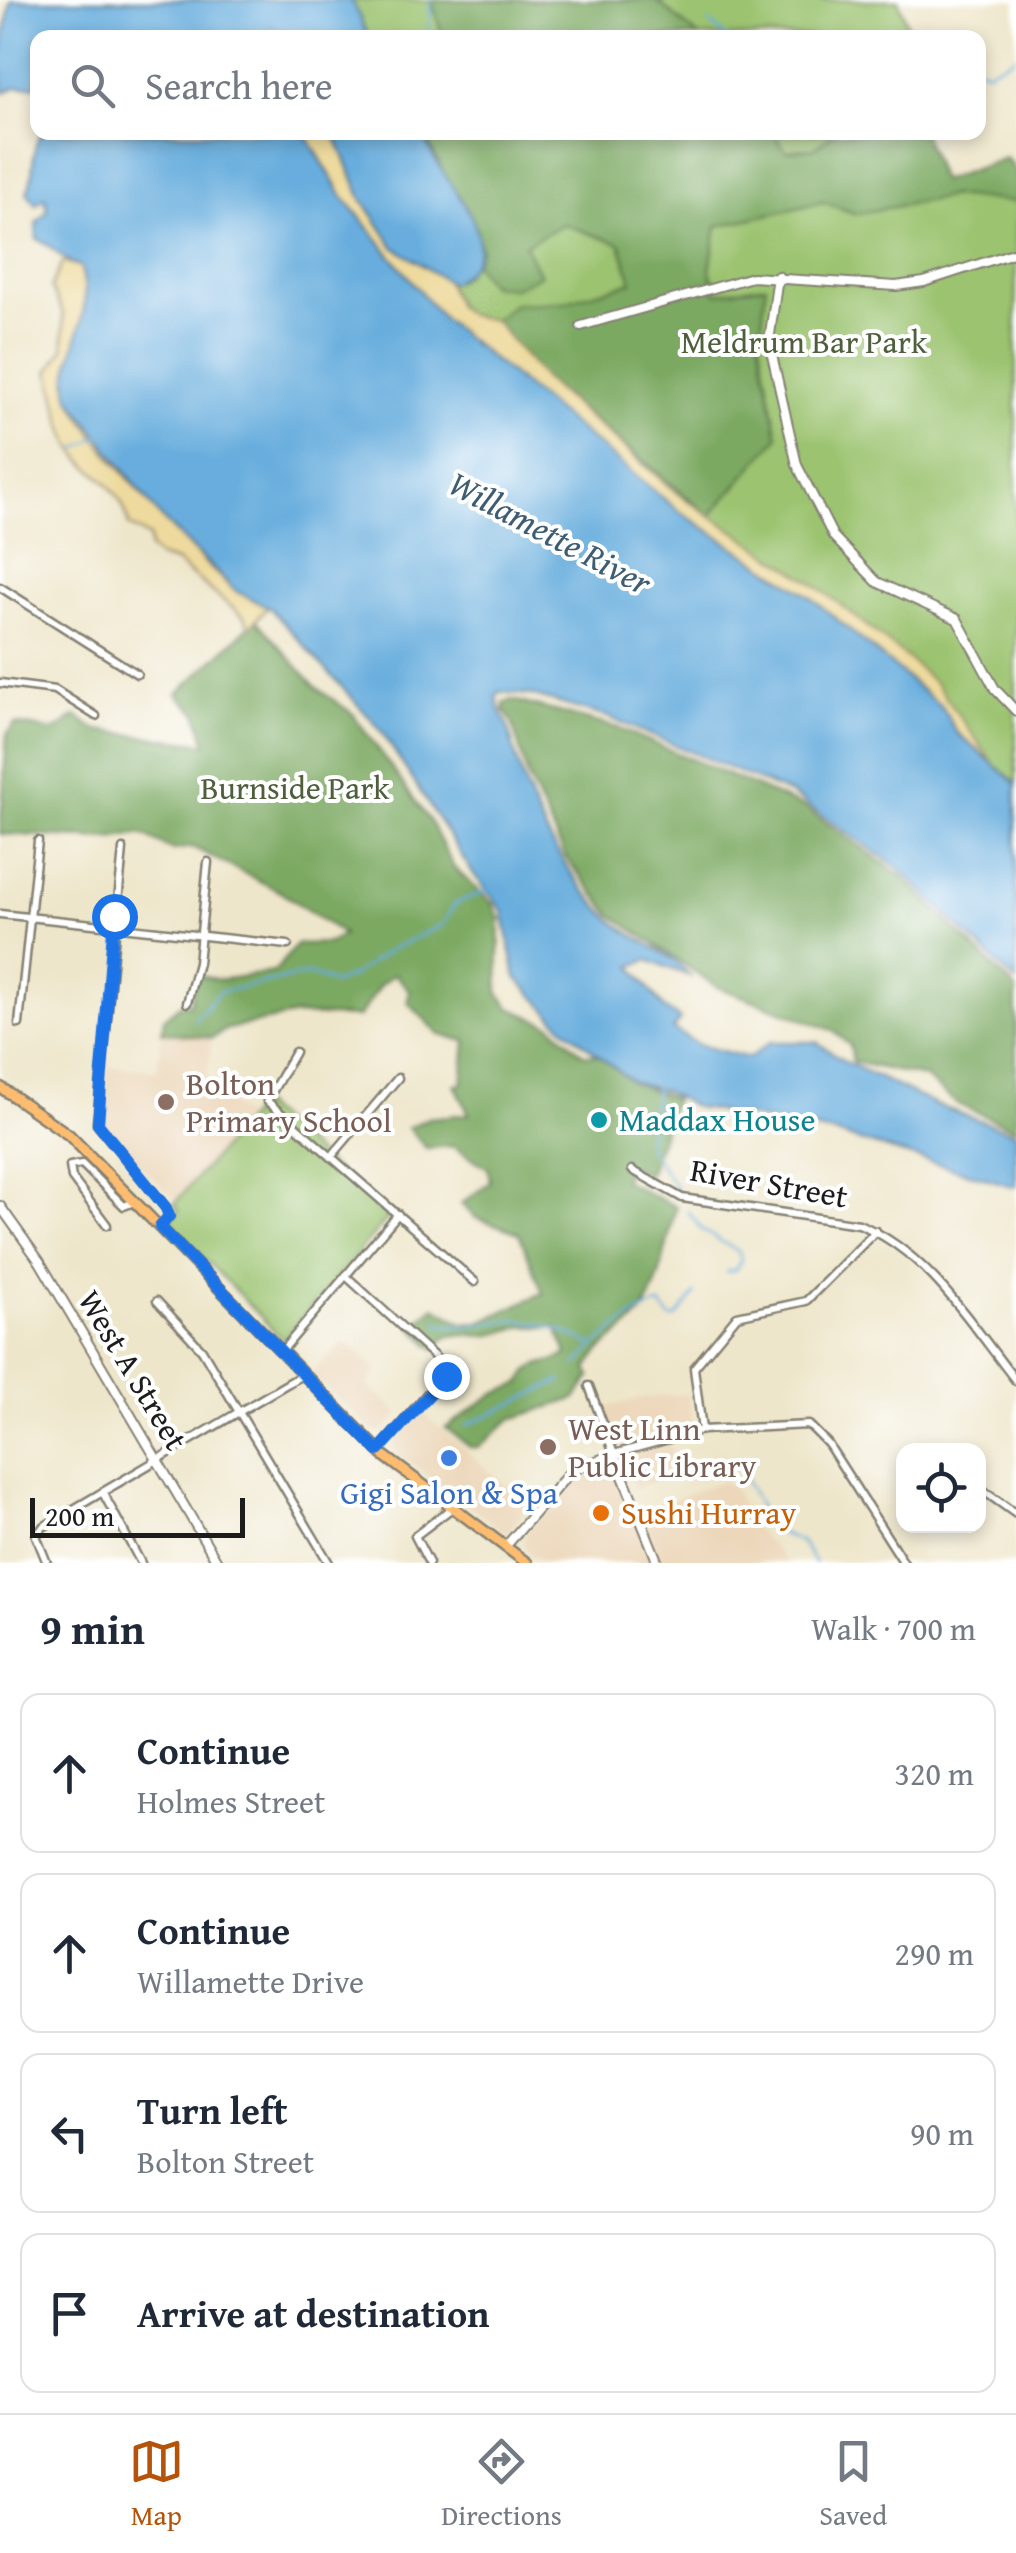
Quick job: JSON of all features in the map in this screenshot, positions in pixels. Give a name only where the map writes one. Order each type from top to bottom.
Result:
[{"type":"main road","points":[[0,1087],[70,1135],[378,1451],[527,1563]]},
{"type":"street","points":[[581,326],[738,280],[778,276],[896,286],[924,282],[1016,252]]},
{"type":"street","points":[[778,276],[769,342],[797,464],[833,536],[877,582],[961,623],[994,689],[1016,711]]},
{"type":"street","points":[[0,587],[136,674]]},
{"type":"street","points":[[0,682],[55,690],[96,716]]},
{"type":"street","points":[[19,1024],[38,841]]},
{"type":"street","points":[[122,849],[98,1124],[166,1208],[169,1216],[160,1227]]},
{"type":"street","points":[[187,1003],[201,936],[208,862]]},
{"type":"street","points":[[0,914],[288,945]]},
{"type":"street","points":[[295,1052],[268,1101],[475,1282]]},
{"type":"street","points":[[331,1156],[398,1078]]},
{"type":"street","points":[[107,1225],[72,1178],[70,1166],[82,1164],[124,1206],[134,1201]]},
{"type":"street","name":"River Street","points":[[632,1170],[682,1198],[858,1224],[876,1231],[907,1252],[946,1291],[1016,1381]]},
{"type":"street","name":"West A Street","points":[[0,1206],[40,1262],[218,1563]]},
{"type":"street","points":[[281,1352],[398,1214]]},
{"type":"street","points":[[702,1430],[694,1368],[737,1316],[806,1301],[876,1231]]},
{"type":"street","points":[[346,1276],[448,1369],[378,1451]]},
{"type":"street","points":[[157,1301],[202,1350],[329,1563]]},
{"type":"street","points":[[47,1563],[38,1533],[302,1375]]},
{"type":"street","points":[[589,1386],[658,1563]]},
{"type":"street","points":[[505,1547],[572,1471],[614,1454],[702,1430],[809,1425],[828,1444],[904,1563]]},
{"type":"street","points":[[102,1493],[141,1563]]},
{"type":"street","points":[[986,1493],[1016,1514]]},
{"type":"street","points":[[429,1563],[415,1536],[452,1508]]},
{"type":"shaded area","name":"Bolton Primary School","points":[[162,1032],[212,1038],[206,1084],[247,1119],[176,1201],[117,1142],[103,1121],[108,1066],[157,1070]]},
{"type":"shaded area","points":[[345,1341],[378,1370],[366,1385],[399,1413],[382,1432],[373,1432],[311,1374]]},
{"type":"shaded area","points":[[688,1394],[693,1424],[622,1443],[616,1440],[605,1408],[640,1398]]},
{"type":"shaded area","points":[[421,1411],[529,1506],[506,1533],[393,1450],[394,1443]]},
{"type":"shaded area","points":[[670,1444],[681,1471],[635,1488],[623,1459]]},
{"type":"shaded area","points":[[611,1460],[632,1515],[722,1481],[734,1488],[750,1523],[787,1563],[543,1563],[527,1551],[523,1543],[526,1534],[570,1477]]},
{"type":"green space","points":[[352,0],[898,0],[909,30],[365,30]]},
{"type":"green space","points":[[431,0],[656,0],[691,30],[441,30]]},
{"type":"green space","name":"Meldrum Bar Park","points":[[309,140],[336,140],[347,170],[451,283],[465,275],[425,140],[926,140],[941,181],[1006,158],[1016,171],[1016,783],[569,420],[342,195]]},
{"type":"green space","points":[[427,140],[778,140],[786,151],[814,148],[825,140],[926,140],[941,181],[1006,158],[1016,171],[1016,202],[952,196],[856,214],[823,202],[717,226],[710,270],[716,293],[766,285],[760,344],[778,437],[710,516],[545,380],[494,320],[514,304],[564,302],[632,282],[620,244],[563,224],[525,245],[540,275],[514,288],[491,285],[474,264],[481,248]]},
{"type":"green space","name":"Burnside Park","points":[[256,620],[316,687],[353,714],[431,823],[454,868],[493,904],[500,919],[498,992],[510,1008],[551,1025],[583,1054],[599,1055],[633,1083],[674,1099],[648,1175],[631,1166],[623,1180],[676,1207],[660,1271],[646,1306],[593,1360],[587,1369],[591,1377],[575,1399],[511,1419],[479,1447],[470,1447],[446,1428],[492,1395],[522,1383],[530,1369],[567,1354],[557,1328],[524,1326],[487,1336],[462,1334],[446,1337],[435,1349],[412,1327],[435,1307],[462,1323],[480,1322],[543,1293],[519,1233],[476,1218],[461,1204],[490,1182],[488,1168],[452,1146],[426,1148],[408,1128],[428,1118],[469,1114],[455,1084],[462,1084],[466,1041],[440,1035],[408,1002],[409,990],[395,974],[381,984],[359,1017],[296,1015],[227,1029],[212,1038],[162,1032],[164,1018],[181,1004],[190,1004],[197,975],[219,980],[274,972],[297,944],[329,943],[343,934],[281,892],[192,847],[173,850],[141,834],[109,839],[0,834],[7,734],[15,724],[54,731],[76,716],[96,730],[206,744],[197,713],[177,694]]},
{"type":"green space","points":[[513,700],[618,728],[806,808],[903,877],[1016,989],[1016,1129],[957,1104],[924,1077],[853,1062],[850,1045],[832,1030],[717,987],[612,915],[566,858],[528,778],[512,722],[504,710],[504,702]]},
{"type":"green space","points":[[260,1104],[389,1217],[283,1340],[169,1222],[179,1210],[174,1204]]},
{"type":"sand","points":[[309,140],[337,140],[362,199],[394,247],[444,275],[457,306],[468,315],[494,320],[545,380],[678,494],[813,583],[905,656],[936,684],[994,764],[956,732],[943,708],[808,595],[679,511],[442,318],[342,195]]},
{"type":"sand","points":[[63,262],[80,266],[84,282],[83,314],[70,376],[70,392],[77,409],[115,463],[197,554],[235,590],[269,606],[249,627],[245,618],[176,562],[158,557],[150,549],[149,537],[129,526],[119,498],[75,452],[68,439],[49,371],[64,349],[63,313],[51,287]]},
{"type":"water","points":[[11,0],[352,0],[365,30],[270,27],[30,30],[30,86],[4,93],[0,60]]},
{"type":"water","name":"Willamette River","points":[[38,140],[309,140],[342,195],[442,318],[679,511],[808,595],[943,708],[956,732],[1016,783],[1016,982],[900,869],[791,794],[608,717],[531,695],[497,695],[524,782],[559,855],[610,918],[672,959],[690,976],[648,960],[632,966],[664,1008],[680,1019],[673,1029],[699,1045],[749,1058],[770,1042],[817,1042],[844,1061],[936,1105],[1016,1133],[1016,1187],[833,1133],[695,1107],[664,1091],[633,1082],[563,1027],[516,977],[503,911],[472,872],[380,729],[269,607],[237,592],[159,516],[70,398],[67,384],[85,303],[84,285],[80,266],[37,239],[36,223],[47,211],[45,198],[36,204],[27,192]]},
{"type":"water","points":[[337,140],[426,140],[477,232],[478,250],[470,268],[450,283],[394,247],[362,199]]},
{"type":"waterway","points":[[429,30],[431,0]]},
{"type":"waterway","points":[[709,22],[718,30]]},
{"type":"waterway","points":[[986,71],[1016,56]]},
{"type":"waterway","points":[[76,449],[98,437]]},
{"type":"waterway","points":[[195,1020],[219,992],[308,974],[334,983],[352,976],[391,949],[442,925],[455,904],[488,890]]},
{"type":"waterway","points":[[656,1090],[647,1145],[678,1191]]},
{"type":"waterway","points":[[688,1211],[702,1230],[739,1252],[741,1261],[735,1270],[727,1272]]},
{"type":"waterway","points":[[576,1365],[641,1312],[661,1305],[670,1318],[676,1318],[695,1294]]},
{"type":"waterway","points":[[437,1323],[464,1326],[531,1322],[593,1345]]},
{"type":"waterway","points":[[467,1425],[561,1381]]},
{"type":"waterway","points":[[742,1472],[770,1528],[801,1542],[815,1563]]},
{"type":"place","name":"Bolton Primary School","points":[[166,1102]]},
{"type":"place","name":"Maddax House","points":[[599,1120]]},
{"type":"place","name":"West Linn Public Library","points":[[548,1447]]},
{"type":"place","name":"Gigi Salon & Spa","points":[[449,1458]]},
{"type":"place","name":"Sushi Hurray","points":[[601,1513]]},
{"type":"route","points":[[114,916],[97,1119],[103,1137],[166,1208],[169,1216],[160,1227],[378,1451],[446,1376]]}]
